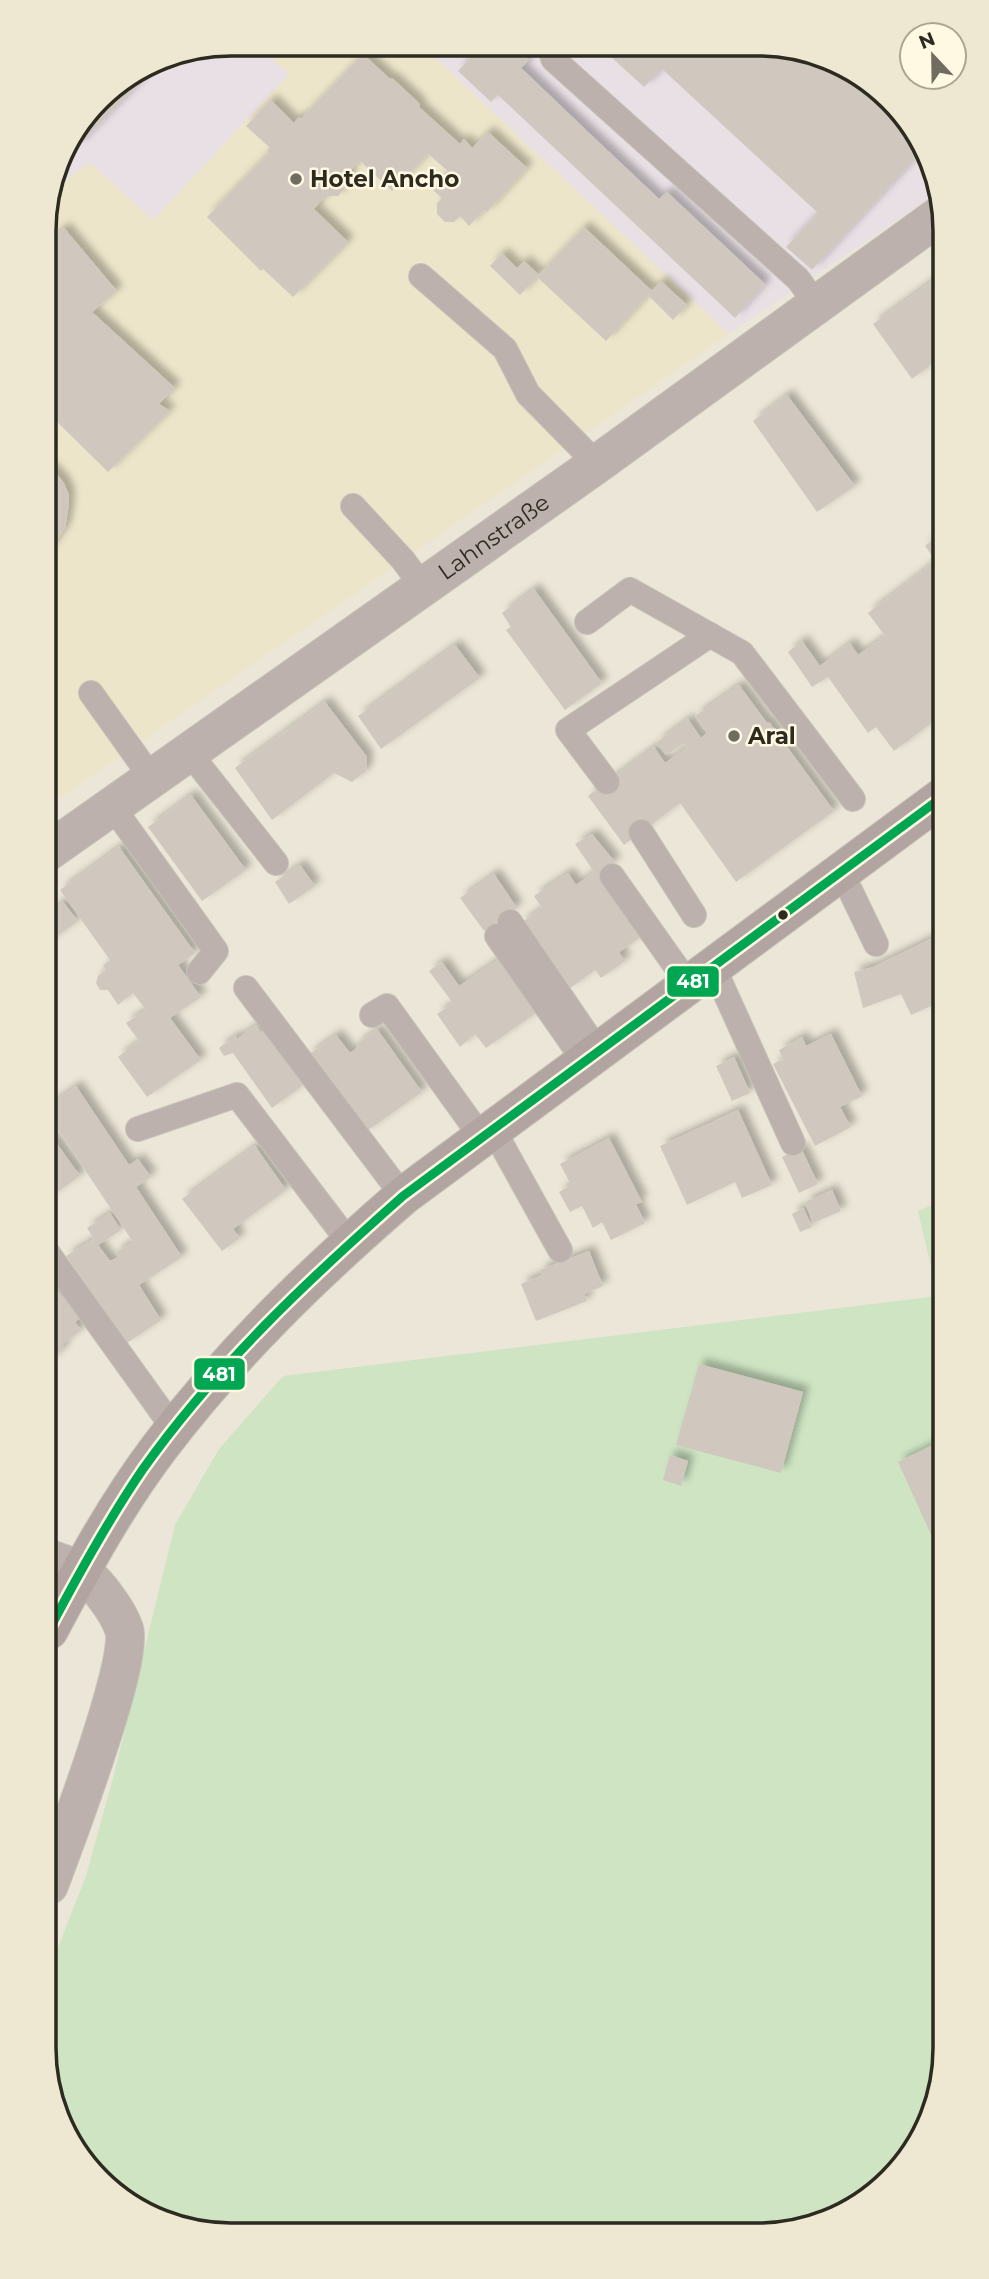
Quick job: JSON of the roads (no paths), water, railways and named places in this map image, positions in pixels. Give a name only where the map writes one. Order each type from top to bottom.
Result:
[{"type":"main road","points":[[56,1600],[64,1565],[115,1512],[174,1429],[242,1347],[349,1242],[403,1196],[933,804]]},
{"type":"street","name":"Lahnstraße","points":[[56,846],[597,464],[932,221]]},
{"type":"street","points":[[56,1865],[101,1737],[124,1659],[125,1630],[107,1598],[64,1565]]},
{"type":"lane","points":[[552,56],[798,279],[816,304]]},
{"type":"lane","points":[[421,276],[505,349],[528,394],[597,464]]},
{"type":"lane","points":[[353,506],[403,560],[423,587]]},
{"type":"lane","points":[[587,622],[630,590],[742,653],[853,799]]},
{"type":"lane","points":[[607,782],[568,730],[710,635]]},
{"type":"lane","points":[[92,693],[151,778]]},
{"type":"lane","points":[[188,751],[276,863]]},
{"type":"lane","points":[[112,806],[216,951],[200,972]]},
{"type":"lane","points":[[641,832],[694,915]]},
{"type":"lane","points":[[841,871],[876,944]]},
{"type":"lane","points":[[612,876],[701,975],[793,1143]]},
{"type":"lane","points":[[503,929],[591,1056]]},
{"type":"lane","points":[[246,988],[403,1196]]},
{"type":"lane","points":[[372,1015],[387,1006],[488,1134],[560,1250]]},
{"type":"lane","points":[[138,1129],[237,1095],[349,1242]]},
{"type":"lane","points":[[56,1265],[174,1429]]},
{"type":"place","name":"Hotel Ancho","points":[[296,179]]},
{"type":"place","name":"Aral","points":[[734,736]]}]
